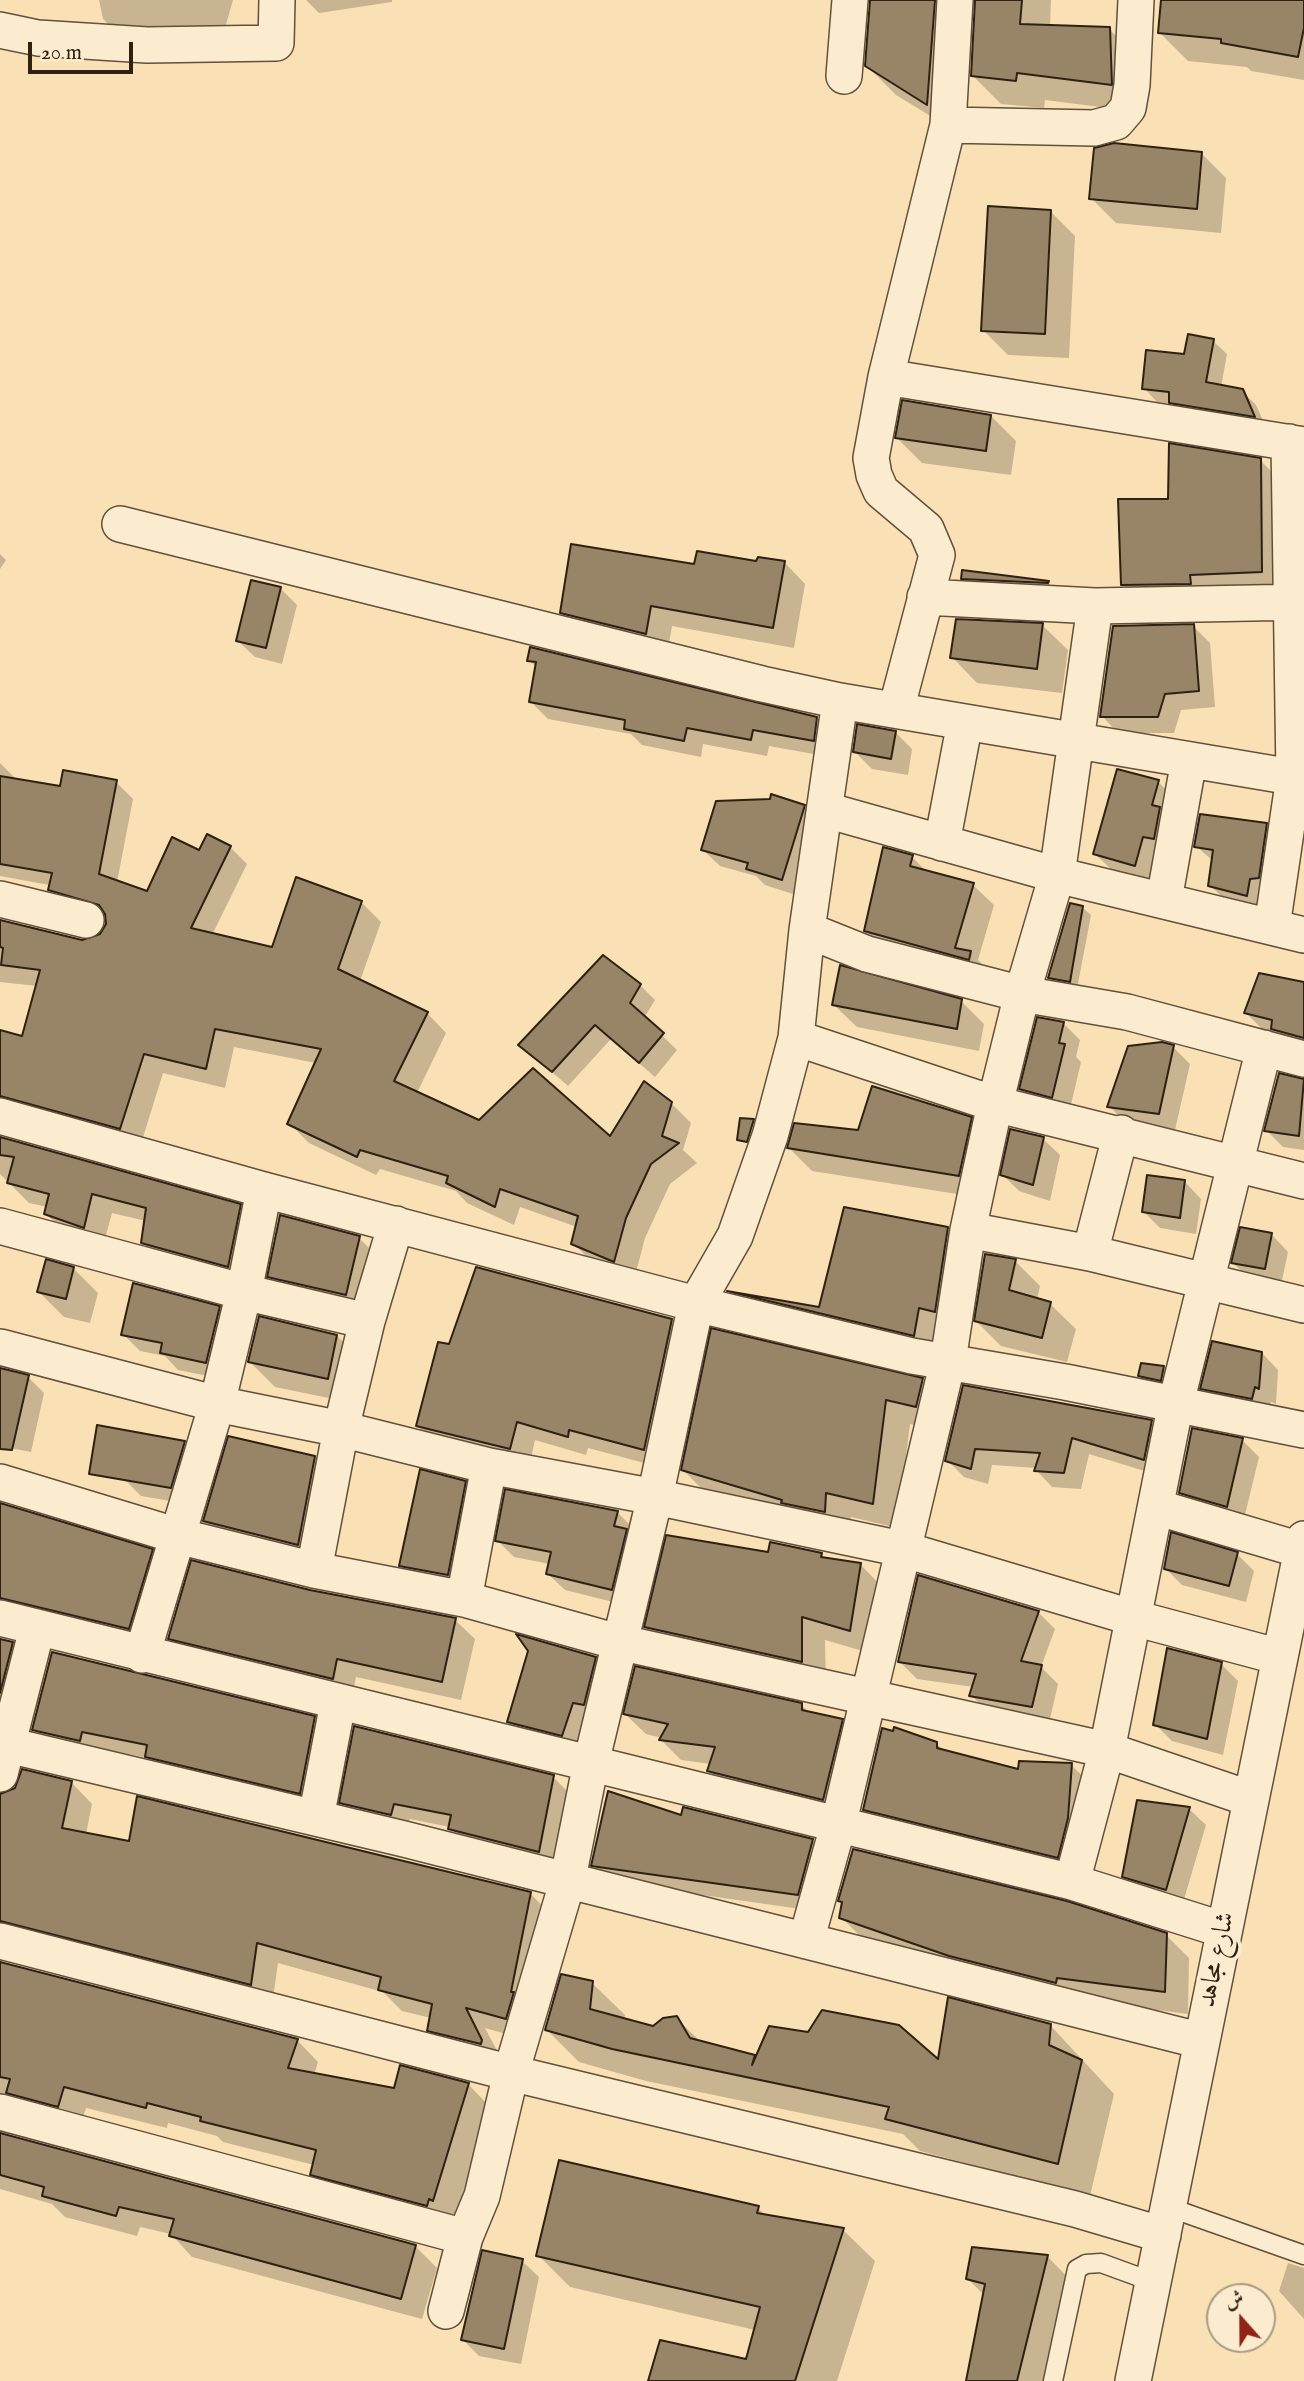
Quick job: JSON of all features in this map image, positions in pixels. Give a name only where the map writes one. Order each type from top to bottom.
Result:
[{"type":"street","points":[[0,30],[38,38],[147,45],[276,43],[277,0]]},
{"type":"street","points":[[844,76],[850,0]]},
{"type":"street","points":[[896,710],[936,555],[933,540],[926,529],[881,491],[871,458],[886,377],[948,125],[955,0]]},
{"type":"street","points":[[948,125],[1094,128],[1116,121],[1128,108],[1132,85],[1136,0]]},
{"type":"street","points":[[826,810],[1056,875],[1288,931],[1299,778],[1296,444],[886,377]]},
{"type":"street","points":[[120,524],[762,684],[840,701],[1299,778]]},
{"type":"street","points":[[925,597],[1095,606],[1297,602]]},
{"type":"street","points":[[806,1941],[838,1826],[948,1361],[968,1230],[995,1104],[1021,994],[1056,875],[1095,606]]},
{"type":"street","points":[[446,2311],[465,2237],[482,2196],[511,2073],[567,1883],[591,1763],[655,1497],[696,1304],[735,1236],[770,1136],[796,1038],[807,930],[840,701]]},
{"type":"street","points":[[942,843],[965,722]]},
{"type":"street","points":[[1164,900],[1189,760]]},
{"type":"street","points":[[0,899],[86,920]]},
{"type":"street","points":[[807,930],[867,954],[1021,994],[1128,1012],[1304,1059]]},
{"type":"street","points":[[796,1038],[995,1104],[1121,1133],[1304,1181]]},
{"type":"street","points":[[1072,1882],[1107,1750],[1176,1403],[1264,1048]]},
{"type":"street","points":[[0,1116],[264,1190],[696,1304],[912,1356],[1176,1403],[1304,1430]]},
{"type":"street","points":[[1090,1253],[1121,1133]]},
{"type":"street","points":[[142,1655],[217,1404],[244,1292],[264,1190]]},
{"type":"street","points":[[314,1570],[341,1429],[367,1321],[396,1224]]},
{"type":"street","points":[[0,1226],[244,1292],[367,1321]]},
{"type":"street","points":[[968,1230],[1090,1253],[1304,1305]]},
{"type":"street","points":[[0,1347],[217,1404],[341,1429],[489,1466],[655,1497],[902,1549],[1134,1618],[1280,1657]]},
{"type":"street","points":[[464,1600],[489,1466]]},
{"type":"street","points":[[0,1482],[178,1536],[314,1570],[464,1600],[618,1642],[1107,1750],[1251,1799]]},
{"type":"street","points":[[1156,1507],[1303,1547]]},
{"type":"street","name":"شارع مجاهد","points":[[1133,2381],[1303,1547]]},
{"type":"street","points":[[0,1618],[1072,1882],[1224,1930]]},
{"type":"street","points":[[37,1629],[4,1760],[316,1818],[1202,2042]]},
{"type":"street","points":[[316,1818],[338,1703]]},
{"type":"street","points":[[0,1941],[511,2073],[1075,2209],[1165,2221]]},
{"type":"street","points":[[0,2112],[465,2237]]},
{"type":"lane","points":[[1165,2221],[1304,2255]]},
{"type":"lane","points":[[1053,2381],[1077,2269],[1086,2264],[1101,2263],[1153,2282]]},
{"type":"building","points":[[870,0],[935,0],[927,105],[865,66]]},
{"type":"building","points":[[975,0],[1022,0],[1020,24],[1110,27],[1112,85],[1017,73],[1016,81],[971,76]]},
{"type":"building","points":[[1161,0],[1304,0],[1304,28],[1298,57],[1221,43],[1221,39],[1158,33]]},
{"type":"building","points":[[1114,143],[1202,152],[1197,209],[1089,199],[1094,148]]},
{"type":"building","points":[[988,206],[1051,210],[1045,334],[981,331]]},
{"type":"building","points":[[1188,334],[1214,339],[1206,382],[1243,389],[1255,417],[1169,403],[1169,392],[1142,389],[1146,350],[1184,354]]},
{"type":"building","points":[[902,400],[991,415],[986,451],[895,438]]},
{"type":"building","points":[[1169,443],[1261,458],[1262,572],[1190,575],[1191,584],[1121,585],[1118,499],[1168,499]]},
{"type":"building","points":[[571,544],[694,564],[697,551],[756,561],[758,557],[785,561],[773,628],[651,606],[646,634],[560,613]]},
{"type":"building","points":[[962,570],[1049,581],[961,579]]},
{"type":"building","points":[[251,580],[281,587],[266,648],[236,641]]},
{"type":"building","points":[[956,619],[1043,623],[1037,669],[950,658]]},
{"type":"building","points":[[1194,624],[1199,691],[1165,694],[1158,717],[1100,717],[1113,626]]},
{"type":"building","points":[[530,647],[817,717],[814,741],[753,730],[751,740],[687,728],[684,741],[624,729],[625,720],[529,702],[536,662],[527,661]]},
{"type":"building","points":[[857,724],[896,731],[891,759],[853,752]]},
{"type":"building","points":[[1117,769],[1159,780],[1152,805],[1160,807],[1154,839],[1143,837],[1135,866],[1093,854]]},
{"type":"building","points":[[63,770],[117,780],[99,874],[147,891],[172,837],[199,850],[207,834],[231,846],[191,928],[272,947],[296,877],[362,901],[338,969],[428,1012],[394,1081],[479,1120],[533,1068],[610,1136],[644,1081],[672,1102],[662,1136],[679,1143],[651,1164],[626,1218],[614,1262],[571,1244],[578,1216],[500,1189],[495,1207],[446,1183],[448,1176],[360,1150],[357,1157],[287,1124],[321,1049],[215,1029],[206,1069],[144,1054],[120,1129],[0,1096],[0,1030],[22,1036],[40,970],[1,965],[3,948],[0,947],[0,920],[82,940],[100,934],[106,924],[105,914],[99,905],[48,890],[52,873],[0,864],[0,776],[60,786]]},
{"type":"building","points":[[771,794],[805,805],[782,880],[746,869],[748,863],[701,850],[716,801],[770,799]]},
{"type":"building","points":[[1200,814],[1267,823],[1259,878],[1250,879],[1247,896],[1208,886],[1213,850],[1194,847]]},
{"type":"building","points":[[883,847],[913,855],[910,866],[974,883],[955,948],[971,951],[969,960],[864,931]]},
{"type":"building","points":[[1070,903],[1083,906],[1070,982],[1048,978]]},
{"type":"building","points":[[603,955],[641,984],[630,1003],[664,1033],[639,1063],[595,1025],[552,1072],[518,1045]]},
{"type":"building","points":[[840,965],[962,999],[957,1029],[832,1005]]},
{"type":"building","points":[[1259,973],[1304,982],[1304,1038],[1271,1029],[1272,1020],[1244,1013]]},
{"type":"building","points":[[1037,1017],[1064,1022],[1059,1043],[1065,1044],[1052,1098],[1019,1089]]},
{"type":"building","points":[[1162,1042],[1174,1045],[1159,1114],[1107,1107],[1128,1046]]},
{"type":"building","points":[[1279,1073],[1304,1079],[1299,1136],[1264,1131]]},
{"type":"building","points":[[872,1086],[972,1117],[959,1176],[787,1148],[794,1123],[858,1130]]},
{"type":"building","points":[[740,1118],[754,1119],[747,1142],[737,1140]]},
{"type":"building","points":[[1010,1129],[1044,1137],[1033,1185],[1000,1175]]},
{"type":"building","points":[[0,1137],[241,1204],[228,1267],[141,1243],[146,1208],[92,1194],[84,1228],[44,1214],[49,1194],[7,1183],[14,1157],[0,1155]]},
{"type":"building","points":[[1147,1175],[1185,1180],[1180,1218],[1142,1212]]},
{"type":"building","points":[[844,1207],[948,1227],[935,1312],[919,1308],[914,1336],[727,1291],[819,1307]]},
{"type":"building","points":[[280,1215],[360,1236],[346,1295],[267,1277]]},
{"type":"building","points":[[1240,1227],[1272,1233],[1265,1269],[1231,1263]]},
{"type":"building","points":[[985,1254],[1016,1259],[1009,1290],[1051,1302],[1042,1338],[974,1321]]},
{"type":"building","points":[[46,1259],[74,1267],[66,1299],[37,1292]]},
{"type":"building","points":[[476,1267],[672,1319],[644,1450],[569,1430],[568,1437],[517,1422],[510,1449],[416,1426],[438,1342],[449,1344]]},
{"type":"building","points":[[133,1283],[220,1306],[206,1363],[160,1353],[162,1343],[121,1335]]},
{"type":"building","points":[[259,1316],[337,1335],[328,1379],[248,1362]]},
{"type":"building","points":[[711,1328],[923,1378],[916,1407],[886,1400],[873,1504],[826,1493],[825,1512],[781,1503],[782,1500],[681,1470]]},
{"type":"building","points":[[1212,1341],[1262,1352],[1259,1389],[1255,1387],[1252,1399],[1200,1389]]},
{"type":"building","points":[[1141,1363],[1164,1366],[1161,1381],[1138,1376]]},
{"type":"building","points":[[0,1368],[29,1375],[12,1450],[0,1449]]},
{"type":"building","points":[[963,1385],[1152,1420],[1144,1460],[1072,1438],[1064,1473],[1034,1471],[1040,1453],[975,1449],[971,1469],[945,1461]]},
{"type":"building","points":[[97,1425],[185,1441],[171,1488],[89,1474]]},
{"type":"building","points":[[1192,1428],[1243,1438],[1227,1507],[1179,1493]]},
{"type":"building","points":[[228,1436],[315,1456],[298,1545],[203,1521]]},
{"type":"building","points":[[420,1469],[466,1481],[448,1575],[399,1566]]},
{"type":"building","points":[[505,1489],[618,1511],[614,1526],[627,1529],[612,1590],[546,1574],[551,1552],[495,1541]]},
{"type":"building","points":[[0,1503],[153,1549],[129,1629],[0,1598]]},
{"type":"building","points":[[1171,1532],[1238,1552],[1229,1586],[1164,1569]]},
{"type":"building","points":[[666,1535],[768,1552],[770,1542],[822,1553],[821,1557],[861,1563],[850,1631],[802,1617],[802,1662],[644,1627]]},
{"type":"building","points":[[191,1560],[310,1590],[456,1618],[442,1682],[337,1659],[333,1679],[168,1639]]},
{"type":"building","points":[[918,1575],[1039,1611],[1021,1661],[1042,1665],[1032,1707],[969,1696],[976,1674],[898,1662]]},
{"type":"building","points":[[516,1634],[596,1657],[584,1705],[573,1703],[562,1736],[507,1722],[528,1651]]},
{"type":"building","points":[[0,1639],[13,1642],[0,1693]]},
{"type":"building","points":[[1167,1648],[1222,1662],[1207,1739],[1153,1725]]},
{"type":"building","points":[[52,1652],[315,1716],[300,1794],[145,1757],[147,1745],[82,1732],[80,1741],[32,1730]]},
{"type":"building","points":[[635,1666],[802,1703],[802,1710],[843,1719],[823,1800],[707,1771],[715,1747],[659,1740],[668,1724],[623,1714]]},
{"type":"building","points":[[354,1726],[554,1775],[539,1852],[448,1829],[451,1815],[394,1804],[391,1815],[339,1803]]},
{"type":"building","points":[[894,1727],[937,1742],[937,1748],[1018,1769],[1019,1761],[1072,1763],[1068,1818],[1058,1858],[863,1810],[882,1728],[893,1731]]},
{"type":"building","points":[[22,1769],[72,1781],[62,1828],[129,1841],[137,1796],[531,1892],[511,1992],[514,1992],[506,2019],[466,2008],[482,2040],[481,2044],[427,2031],[432,2004],[378,1990],[381,1977],[257,1943],[251,1985],[0,1921],[0,1794],[15,1788]]},
{"type":"building","points":[[608,1791],[681,1815],[683,1807],[813,1839],[798,1895],[591,1866]]},
{"type":"building","points":[[1137,1800],[1190,1807],[1166,1890],[1122,1877]]},
{"type":"building","points":[[853,1849],[1067,1901],[1167,1933],[1165,1992],[1057,1978],[1056,1983],[949,1956],[839,1918],[842,1902],[838,1901]]},
{"type":"building","points":[[0,1962],[298,2039],[288,2068],[394,2088],[400,2065],[469,2083],[433,2201],[429,2199],[427,2206],[310,2175],[316,2150],[200,2121],[201,2117],[147,2103],[146,2108],[64,2087],[58,2107],[6,2093],[10,2079],[0,2077]]},
{"type":"building","points":[[561,1974],[593,1981],[590,2009],[653,2026],[663,2018],[677,2016],[690,2038],[755,2055],[752,2065],[769,2026],[808,2032],[822,2010],[899,2025],[938,2059],[948,1997],[1051,2024],[1049,2045],[1082,2060],[1058,2164],[885,2119],[889,2107],[612,2049],[545,2030]]},
{"type":"building","points":[[0,2133],[416,2245],[401,2299],[169,2236],[174,2219],[119,2207],[116,2216],[42,2196],[44,2187],[0,2175]]},
{"type":"building","points":[[559,2160],[759,2206],[757,2213],[844,2228],[795,2381],[648,2381],[660,2340],[746,2359],[760,2307],[536,2256]]},
{"type":"building","points":[[972,2247],[1048,2255],[1017,2381],[966,2381],[985,2284],[966,2279]]},
{"type":"building","points":[[482,2250],[523,2259],[504,2349],[461,2340]]}]
